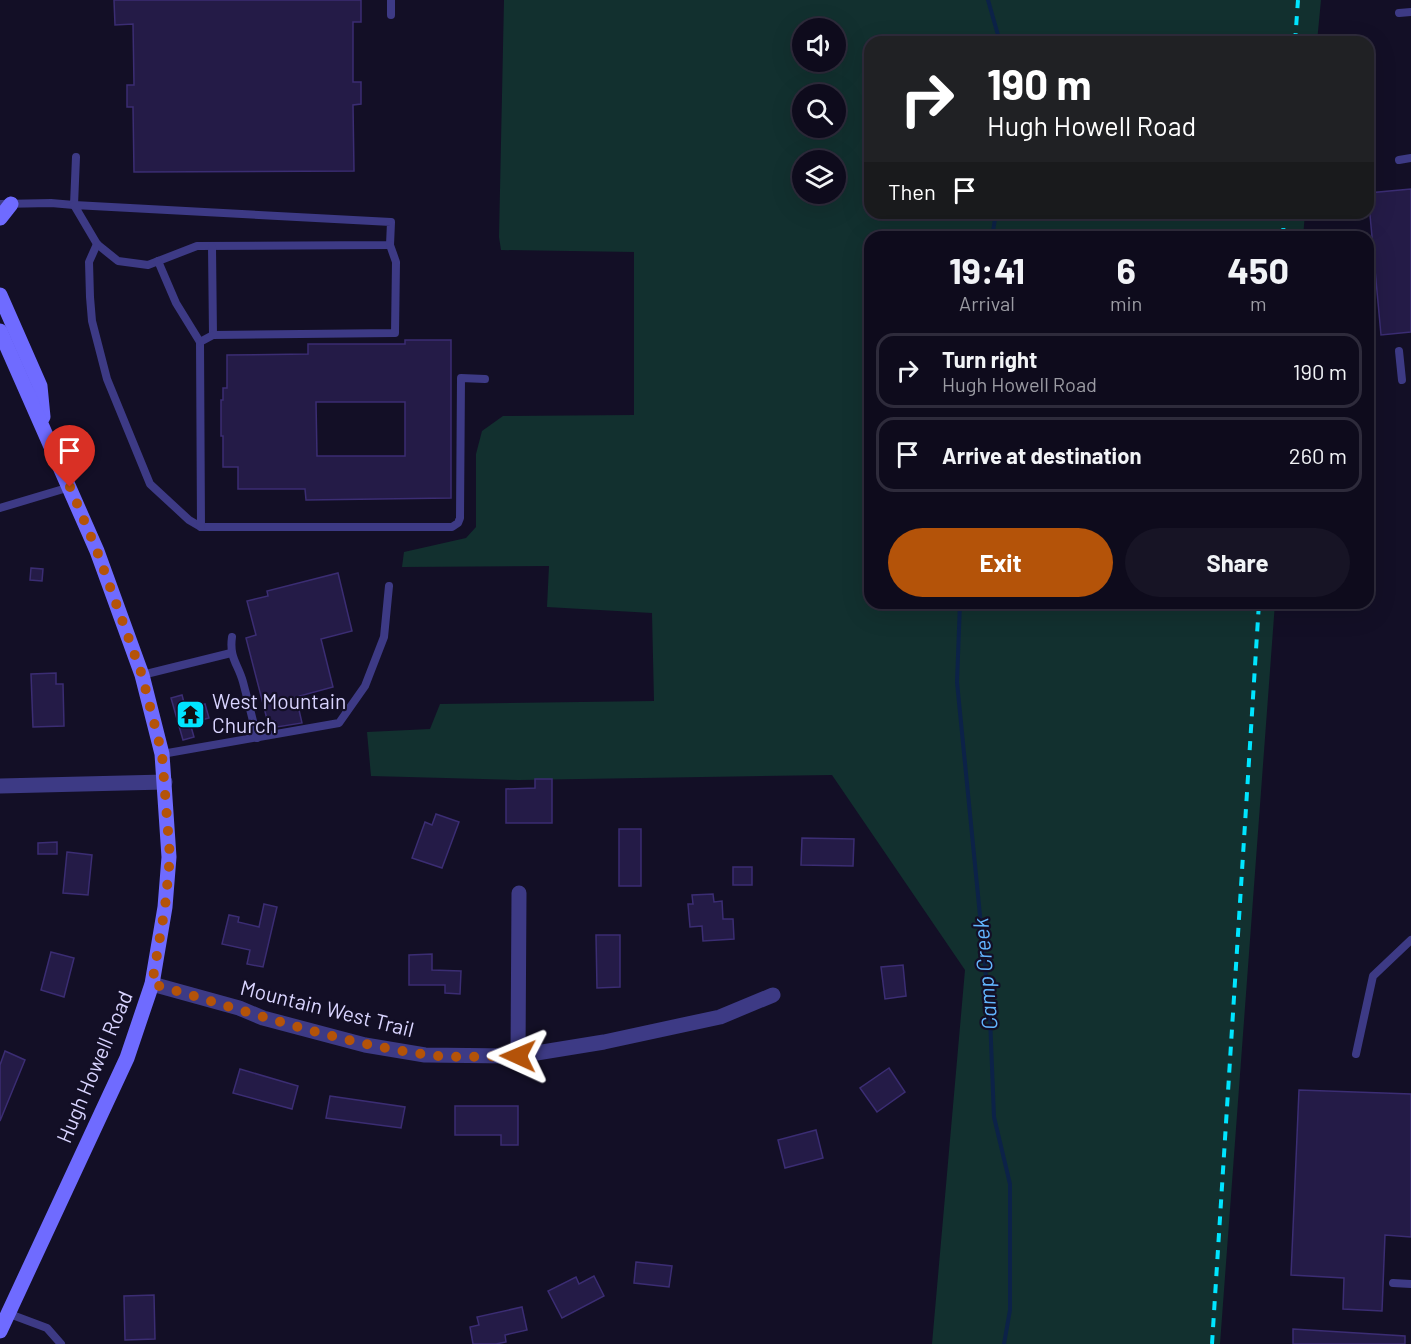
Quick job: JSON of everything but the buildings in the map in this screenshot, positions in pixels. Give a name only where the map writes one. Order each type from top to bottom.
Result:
[{"type":"main road","points":[[0,218],[6,204]]},
{"type":"main road","points":[[0,295],[40,386],[44,429]]},
{"type":"main road","name":"Hugh Howell Road","points":[[0,331],[97,551],[142,675],[162,754],[170,857],[165,907],[152,984],[127,1058],[0,1331]]},
{"type":"street","points":[[0,786],[165,782]]},
{"type":"street","points":[[518,1056],[519,893]]},
{"type":"street","name":"Mountain West Trail","points":[[152,984],[239,1008],[263,1018],[365,1045],[425,1055],[518,1056],[604,1042],[720,1017],[773,995]]},
{"type":"lane","points":[[391,0],[391,15]]},
{"type":"lane","points":[[1399,13],[1411,12]]},
{"type":"lane","points":[[76,157],[74,206],[98,244],[118,261],[148,265],[197,246],[390,245]]},
{"type":"lane","points":[[1399,160],[1411,158]]},
{"type":"lane","points":[[6,204],[51,203],[391,222],[390,245],[396,262],[395,333],[213,335],[200,342]]},
{"type":"lane","points":[[98,244],[89,262],[90,297],[92,321],[107,379],[150,484],[189,520],[201,527],[452,527],[458,523],[460,518],[461,378],[485,379]]},
{"type":"lane","points":[[212,246],[213,335]]},
{"type":"lane","points":[[158,261],[176,303],[200,342],[201,527]]},
{"type":"lane","points":[[1399,351],[1402,380]]},
{"type":"lane","points":[[0,508],[70,487]]},
{"type":"lane","points":[[162,754],[339,723],[365,686],[384,637],[389,586]]},
{"type":"lane","points":[[232,637],[231,653],[242,678],[257,738]]},
{"type":"lane","points":[[142,675],[231,653]]},
{"type":"lane","points":[[1356,1054],[1373,976],[1411,940]]},
{"type":"lane","points":[[1393,1283],[1411,1284]]},
{"type":"lane","points":[[7,1314],[47,1328],[62,1344]]},
{"type":"green space","points":[[504,0],[1321,0],[1318,36],[864,36],[864,219],[1304,219],[1304,231],[864,231],[864,609],[1275,609],[1220,1344],[932,1344],[965,970],[832,775],[519,780],[371,776],[367,732],[430,729],[440,704],[654,701],[652,613],[547,607],[549,566],[402,567],[404,552],[466,538],[476,527],[476,454],[482,431],[503,416],[634,415],[634,252],[501,250],[499,237]]},
{"type":"waterway","name":"Camp Creek","points":[[988,0],[998,36]]},
{"type":"waterway","name":"Camp Creek","points":[[993,231],[995,219]]},
{"type":"waterway","name":"Camp Creek","points":[[960,609],[957,682],[990,1017],[994,1117],[1010,1184],[1010,1310],[1004,1344]]},
{"type":"railway","points":[[1295,36],[1298,0]]},
{"type":"railway","points":[[1283,231],[1284,219]]},
{"type":"railway","points":[[1212,1344],[1259,609]]},
{"type":"place","name":"West Mountain Church","points":[[191,714]]},
{"type":"route","points":[[70,487],[97,551],[142,675],[162,754],[170,857],[165,907],[152,984],[239,1008],[263,1018],[365,1045],[425,1055],[518,1056]]}]
